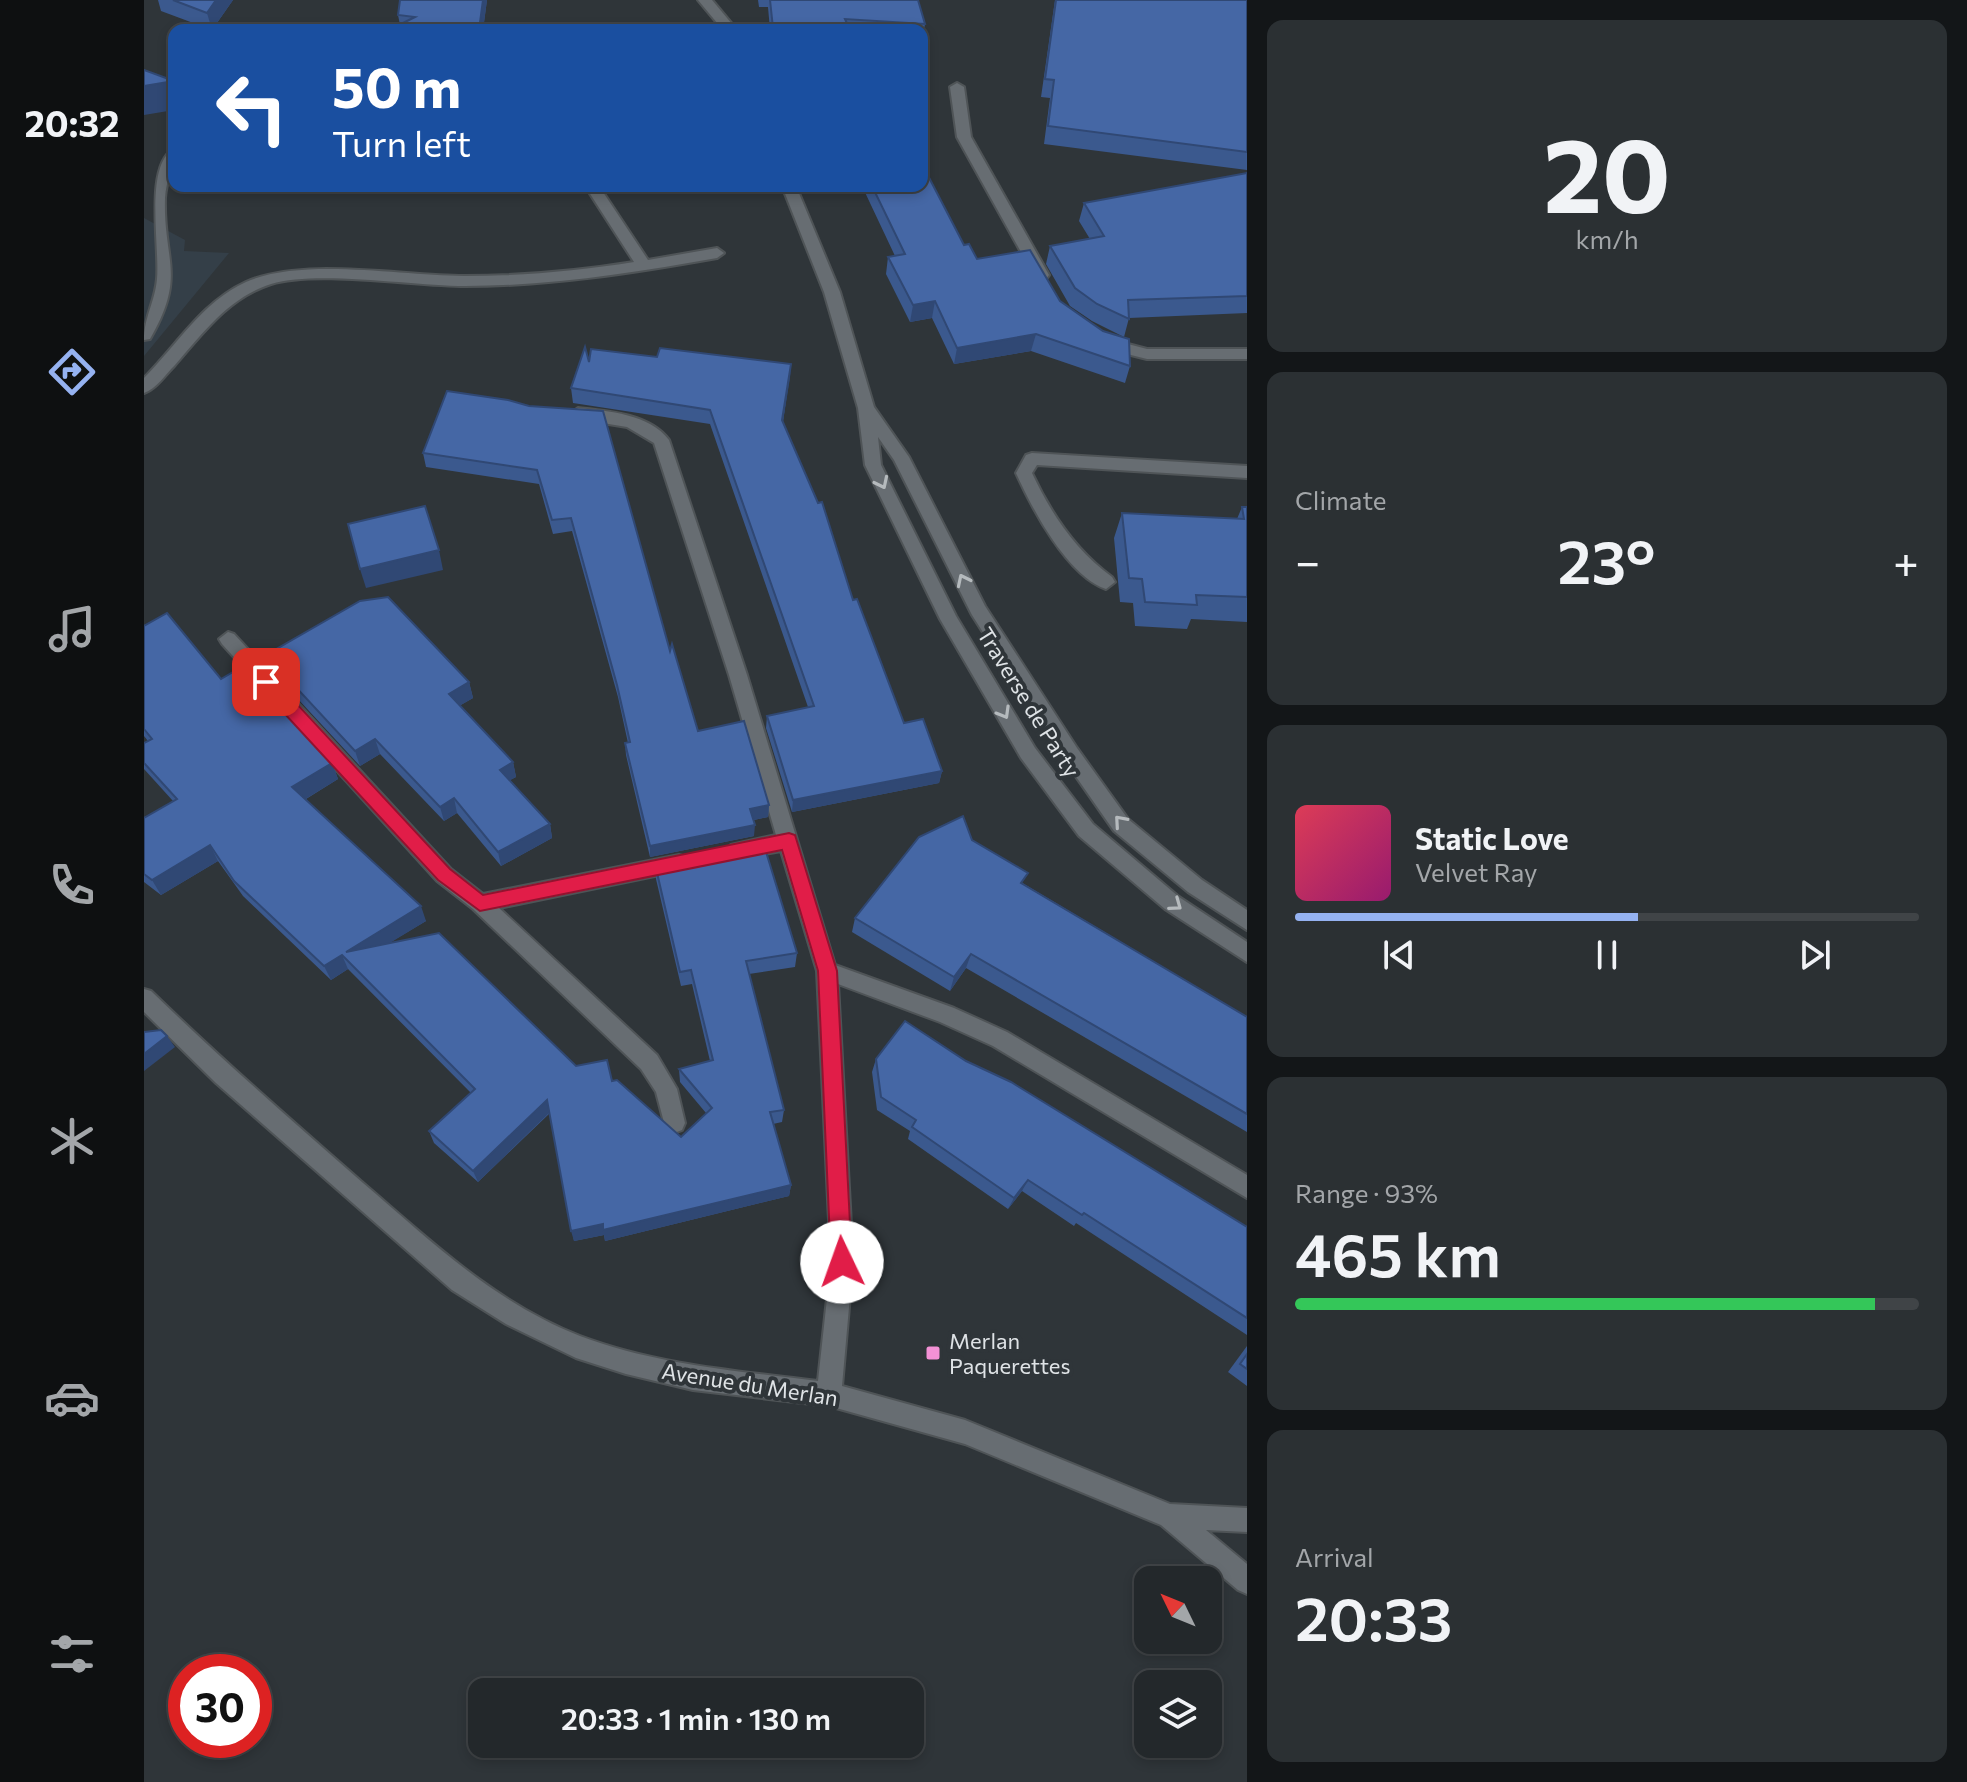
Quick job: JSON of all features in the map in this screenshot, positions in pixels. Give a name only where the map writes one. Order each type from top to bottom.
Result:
[{"type":"street","points":[[705,0],[725,24]]},
{"type":"street","points":[[957,87],[964,137],[1047,284]]},
{"type":"street","points":[[144,335],[160,304],[166,272],[156,191],[168,166]]},
{"type":"street","points":[[596,192],[644,266]]},
{"type":"street","name":"Traverse de Party","points":[[791,192],[832,292],[866,408],[873,465],[949,619],[1028,753],[1086,830],[1172,903],[1247,953]]},
{"type":"street","points":[[144,387],[182,348],[205,316],[228,296],[254,283],[274,278],[508,280],[644,266],[717,253]]},
{"type":"street","points":[[1097,338],[1111,346],[1147,354],[1247,354]]},
{"type":"street","name":"Traverse de Party","points":[[866,408],[901,457],[978,610],[1070,753],[1121,825],[1195,886],[1247,921]]},
{"type":"street","points":[[562,412],[630,421],[650,430],[661,440],[738,675],[827,971],[842,1262],[829,1394]]},
{"type":"street","points":[[1106,582],[1091,573],[1038,505],[1024,473],[1032,459],[1247,472]]},
{"type":"street","points":[[228,639],[444,875],[480,903],[649,1062],[666,1089],[674,1123]]},
{"type":"street","points":[[480,903],[789,841]]},
{"type":"street","points":[[827,971],[947,1015],[1000,1039],[1247,1187]]},
{"type":"street","name":"Avenue du Merlan","points":[[144,998],[224,1076],[460,1282],[514,1316],[576,1346],[653,1368],[693,1378],[829,1394],[965,1432],[1170,1516],[1247,1581]]},
{"type":"street","points":[[1170,1516],[1247,1520]]},
{"type":"shaded area","points":[[144,218],[185,240],[184,251],[229,253],[144,356]]},
{"type":"building","points":[[173,0],[216,0],[207,13]]},
{"type":"building","points":[[400,0],[483,0],[480,24],[401,24],[415,17],[398,15]]},
{"type":"building","points":[[770,0],[918,0],[925,24],[845,19],[847,24],[773,24]]},
{"type":"building","points":[[1056,0],[1247,0],[1247,152],[1048,126],[1054,80],[1045,79]]},
{"type":"building","points":[[144,70],[168,79],[168,82],[144,86]]},
{"type":"building","points":[[1247,173],[1247,296],[1128,300],[1129,319],[1097,304],[1075,288],[1050,246],[1104,236],[1084,203]]},
{"type":"building","points":[[928,176],[964,245],[969,244],[977,259],[1030,250],[1060,301],[1103,331],[1129,339],[1130,366],[1036,334],[957,348],[935,301],[913,305],[888,257],[905,254],[875,192],[928,192]]},
{"type":"building","points":[[585,347],[589,362],[591,349],[657,357],[660,348],[791,364],[782,420],[818,503],[822,502],[853,600],[857,599],[904,723],[923,719],[942,771],[793,800],[767,716],[814,706],[710,410],[571,388]]},
{"type":"building","points":[[447,391],[529,406],[603,411],[670,651],[672,644],[698,731],[744,721],[769,805],[750,809],[755,825],[650,846],[625,743],[630,742],[617,685],[571,518],[552,520],[537,470],[423,453]]},
{"type":"building","points":[[425,506],[439,550],[360,569],[348,524]]},
{"type":"building","points":[[1242,507],[1247,507],[1247,597],[1196,595],[1197,605],[1145,602],[1142,579],[1129,578],[1122,513],[1244,519]]},
{"type":"building","points":[[388,597],[469,682],[449,694],[513,762],[500,770],[550,824],[498,852],[454,798],[440,807],[375,739],[355,751],[266,655],[360,601]]},
{"type":"building","points":[[167,613],[221,679],[245,665],[332,763],[292,787],[421,906],[346,952],[439,933],[576,1066],[607,1060],[612,1081],[617,1080],[681,1137],[712,1108],[679,1069],[713,1060],[691,970],[680,972],[655,864],[763,842],[797,953],[746,961],[784,1110],[770,1112],[791,1185],[603,1230],[603,1224],[571,1231],[547,1100],[473,1171],[429,1131],[475,1089],[342,955],[324,966],[234,881],[210,845],[152,880],[144,874],[144,818],[177,799],[144,763],[144,743],[152,739],[144,729],[144,626]]},
{"type":"building","points":[[963,816],[972,840],[1028,873],[1021,883],[1247,1017],[1247,1114],[971,954],[954,977],[855,918],[919,837]]},
{"type":"building","points":[[905,1021],[966,1061],[1011,1082],[1247,1227],[1247,1318],[1028,1180],[1014,1198],[912,1127],[916,1120],[881,1097],[876,1059]]},
{"type":"building","points":[[161,1030],[167,1036],[144,1054],[144,1032]]},
{"type":"building","points":[[1247,1354],[1247,1369],[1240,1364]]},
{"type":"place","name":"Merlan Paquerettes","points":[[933,1353]]},
{"type":"route","points":[[266,682],[444,875],[480,903],[789,841],[827,971],[842,1262]]}]
